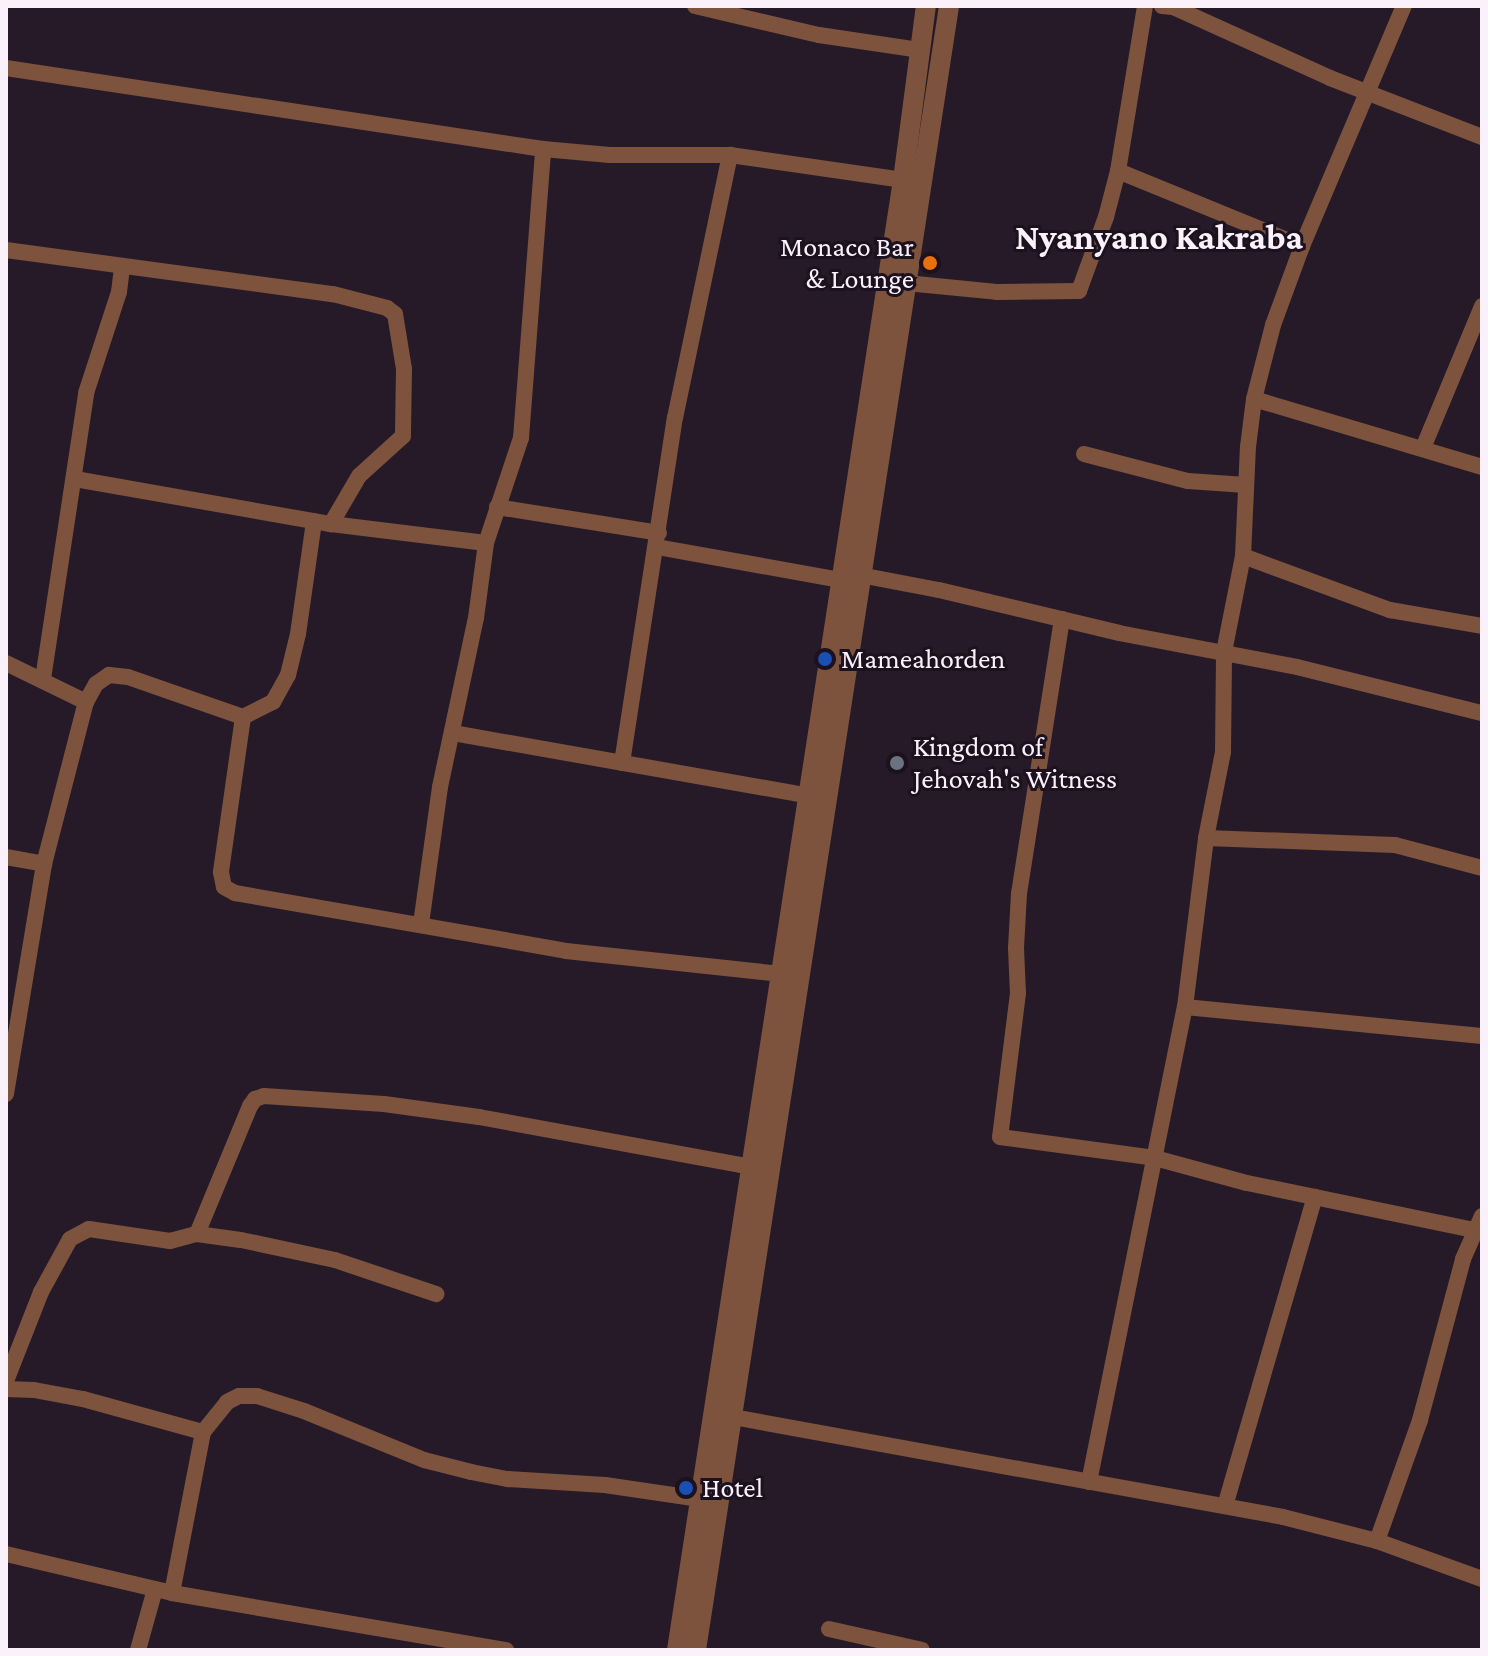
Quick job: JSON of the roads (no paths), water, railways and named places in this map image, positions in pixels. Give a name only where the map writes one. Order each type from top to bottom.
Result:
[{"type":"street","points":[[695,6],[758,14],[919,50]]},
{"type":"street","points":[[696,1650],[734,1418],[851,577],[926,6]]},
{"type":"street","points":[[677,1650],[809,796],[906,283],[949,6]]},
{"type":"street","points":[[906,283],[997,292],[1079,291],[1106,217],[1118,171],[1145,6]]},
{"type":"street","points":[[1162,6],[1173,7],[1330,78],[1367,89],[1482,137]]},
{"type":"street","points":[[1089,1482],[1185,1007],[1206,838],[1223,752],[1224,652],[1243,556],[1254,399],[1273,325],[1302,246],[1404,6]]},
{"type":"street","points":[[6,68],[543,149],[610,155],[730,155],[903,180]]},
{"type":"street","points":[[421,924],[440,787],[453,733],[486,543],[521,438],[543,149]]},
{"type":"street","points":[[622,763],[683,374],[730,155]]},
{"type":"street","points":[[1118,171],[1302,246]]},
{"type":"street","points":[[6,250],[333,294],[387,308],[395,314],[404,369],[403,436],[359,476],[331,524]]},
{"type":"street","points":[[43,679],[86,393],[119,292],[122,266]]},
{"type":"street","points":[[1423,448],[1482,306]]},
{"type":"street","points":[[1254,399],[1482,467]]},
{"type":"street","points":[[1084,454],[1188,481],[1246,485]]},
{"type":"street","points":[[75,479],[331,524],[486,543]]},
{"type":"street","points":[[497,507],[1224,652],[1482,713]]},
{"type":"street","points":[[6,1094],[10,1037],[21,1003],[44,864],[86,702],[101,679],[115,675],[243,717],[273,702],[288,675],[298,634],[314,521]]},
{"type":"street","points":[[1243,556],[1390,610],[1482,626]]},
{"type":"street","points":[[1062,619],[1019,893],[1016,948],[1018,993],[1000,1137],[1155,1158],[1315,1197],[1478,1223],[1434,1356],[1420,1420],[1377,1541]]},
{"type":"street","points":[[6,663],[86,702]]},
{"type":"street","points":[[243,717],[235,795],[223,859],[224,887],[248,896],[566,951],[782,974]]},
{"type":"street","points":[[453,733],[809,796]]},
{"type":"street","points":[[1206,838],[1395,845],[1482,868]]},
{"type":"street","points":[[6,857],[44,864]]},
{"type":"street","points":[[6,1015],[21,1003]]},
{"type":"street","points":[[1185,1007],[1482,1036]]},
{"type":"street","points":[[197,1234],[250,1106],[255,1099],[264,1096],[384,1104],[479,1117],[665,1148],[752,1167]]},
{"type":"street","points":[[1225,1506],[1315,1197]]},
{"type":"street","points":[[6,1381],[41,1292],[70,1239],[78,1232],[89,1229],[170,1241],[197,1234],[335,1260],[436,1294]]},
{"type":"street","points":[[6,1389],[34,1390],[83,1399],[203,1432]]},
{"type":"street","points":[[172,1593],[203,1432],[227,1402],[239,1396],[257,1396],[304,1411],[424,1460],[471,1472],[508,1479],[605,1485],[700,1499]]},
{"type":"street","points":[[713,1413],[1225,1506],[1377,1541],[1482,1579]]},
{"type":"street","points":[[6,1554],[172,1593],[495,1648]]},
{"type":"street","points":[[138,1650],[155,1589]]},
{"type":"street","points":[[829,1629],[922,1650]]},
{"type":"place","name":"Monaco Bar & Lounge","points":[[930,263]]},
{"type":"place","name":"Mameahorden","points":[[825,659]]},
{"type":"place","name":"Kingdom of Jehovah's Witness","points":[[897,763]]},
{"type":"place","name":"Hotel","points":[[686,1488]]},
{"type":"district","name":"Nyanyano Kakraba","points":[[1159,238]]}]
